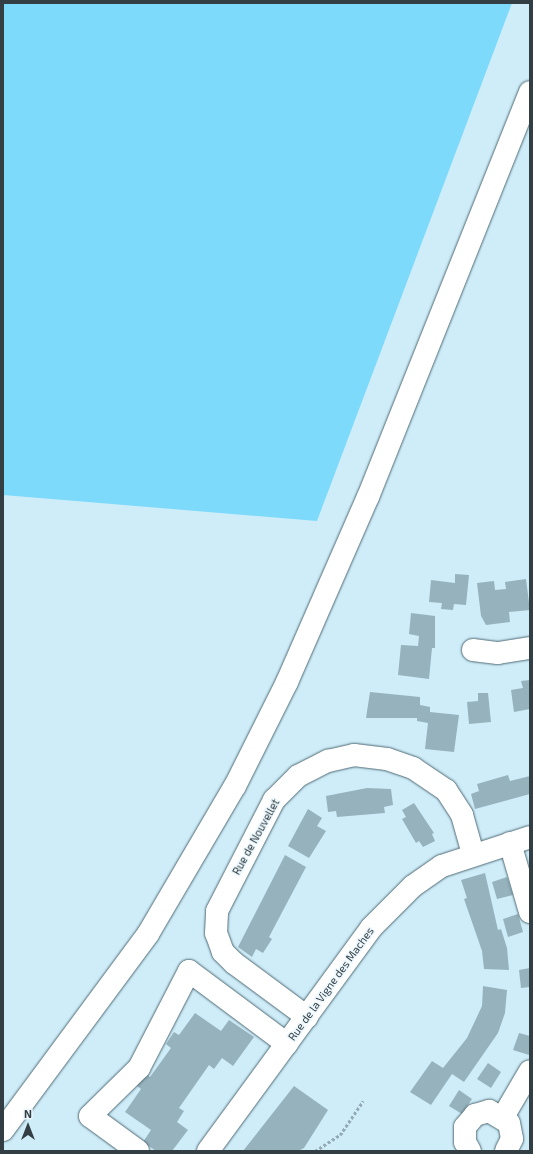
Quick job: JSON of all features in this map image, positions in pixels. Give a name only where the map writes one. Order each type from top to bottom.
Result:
[{"type":"street","points":[[3,1130],[58,1060],[148,934],[235,786],[287,682],[368,497],[530,92]]},
{"type":"street","points":[[473,650],[498,653],[530,648]]},
{"type":"street","name":"Rue de Nouvellet","points":[[307,1017],[234,963],[223,952],[216,933],[217,911],[274,800],[298,776],[328,761],[354,755],[387,759],[413,768],[446,790],[462,815],[473,854]]},
{"type":"street","points":[[520,840],[530,912]]},
{"type":"street","name":"Rue de la Vigne des Maches","points":[[208,1151],[371,928],[413,886],[442,866],[473,854],[520,840]]},
{"type":"street","points":[[138,1151],[90,1116],[139,1068],[189,971],[287,1044]]},
{"type":"street","points":[[3,1104],[58,1060]]},
{"type":"street","points":[[503,1117],[530,1071]]},
{"type":"street","points":[[470,1151],[464,1134],[469,1120],[482,1112],[503,1117],[512,1131],[506,1151]]},
{"type":"path","points":[[315,1151],[340,1135],[363,1101]]},
{"type":"shaded area","points":[[3,3],[512,3],[317,521],[3,495]]},
{"type":"building","points":[[455,574],[469,575],[466,605],[454,604],[453,610],[441,609],[442,603],[429,602],[431,580],[455,583]]},
{"type":"building","points":[[526,579],[530,610],[509,612],[510,622],[486,625],[481,616],[477,583],[494,581],[495,590],[506,589],[505,582]]},
{"type":"building","points":[[411,613],[435,616],[435,648],[432,648],[429,679],[398,675],[401,645],[418,646],[419,636],[409,634]]},
{"type":"building","points":[[530,680],[530,709],[514,712],[511,690],[523,688],[521,681]]},
{"type":"building","points":[[370,692],[420,697],[420,705],[430,707],[430,712],[459,715],[454,752],[425,749],[428,723],[417,721],[417,718],[366,718]]},
{"type":"building","points":[[478,693],[488,693],[491,722],[469,724],[467,702],[478,701]]},
{"type":"building","points":[[508,775],[510,781],[530,776],[530,794],[475,809],[471,794],[479,791],[477,784]]},
{"type":"building","points":[[367,788],[391,789],[393,805],[384,807],[385,813],[337,817],[336,811],[328,812],[326,796]]},
{"type":"building","points":[[414,803],[434,833],[432,834],[435,841],[423,847],[419,841],[416,843],[402,819],[406,817],[402,810]]},
{"type":"building","points":[[308,809],[322,818],[317,826],[326,831],[309,858],[288,846]]},
{"type":"building","points":[[285,855],[306,867],[269,937],[272,939],[263,953],[256,949],[252,957],[238,947]]},
{"type":"building","points":[[485,873],[498,930],[501,929],[507,948],[509,970],[484,969],[482,951],[464,899],[467,898],[461,880]]},
{"type":"building","points":[[507,877],[513,895],[497,899],[492,882]]},
{"type":"building","points":[[518,914],[523,932],[508,937],[503,919]]},
{"type":"building","points":[[530,968],[530,987],[521,988],[519,970]]},
{"type":"building","points":[[483,986],[507,990],[505,1013],[498,1033],[464,1082],[452,1074],[431,1105],[410,1092],[432,1061],[443,1068],[467,1038],[482,1006]]},
{"type":"building","points":[[195,1013],[221,1031],[229,1020],[254,1037],[233,1066],[222,1058],[214,1069],[209,1065],[179,1108],[184,1111],[177,1122],[188,1130],[172,1151],[156,1151],[143,1142],[151,1130],[125,1112],[141,1089],[136,1085],[145,1073],[150,1077],[171,1048],[166,1044],[174,1032],[179,1035]]},
{"type":"building","points":[[519,1033],[530,1036],[529,1055],[513,1050]]},
{"type":"building","points":[[488,1063],[501,1072],[491,1088],[477,1079]]},
{"type":"building","points":[[294,1086],[328,1110],[304,1148],[298,1151],[243,1151]]},
{"type":"building","points":[[459,1090],[472,1099],[462,1114],[449,1106]]}]
